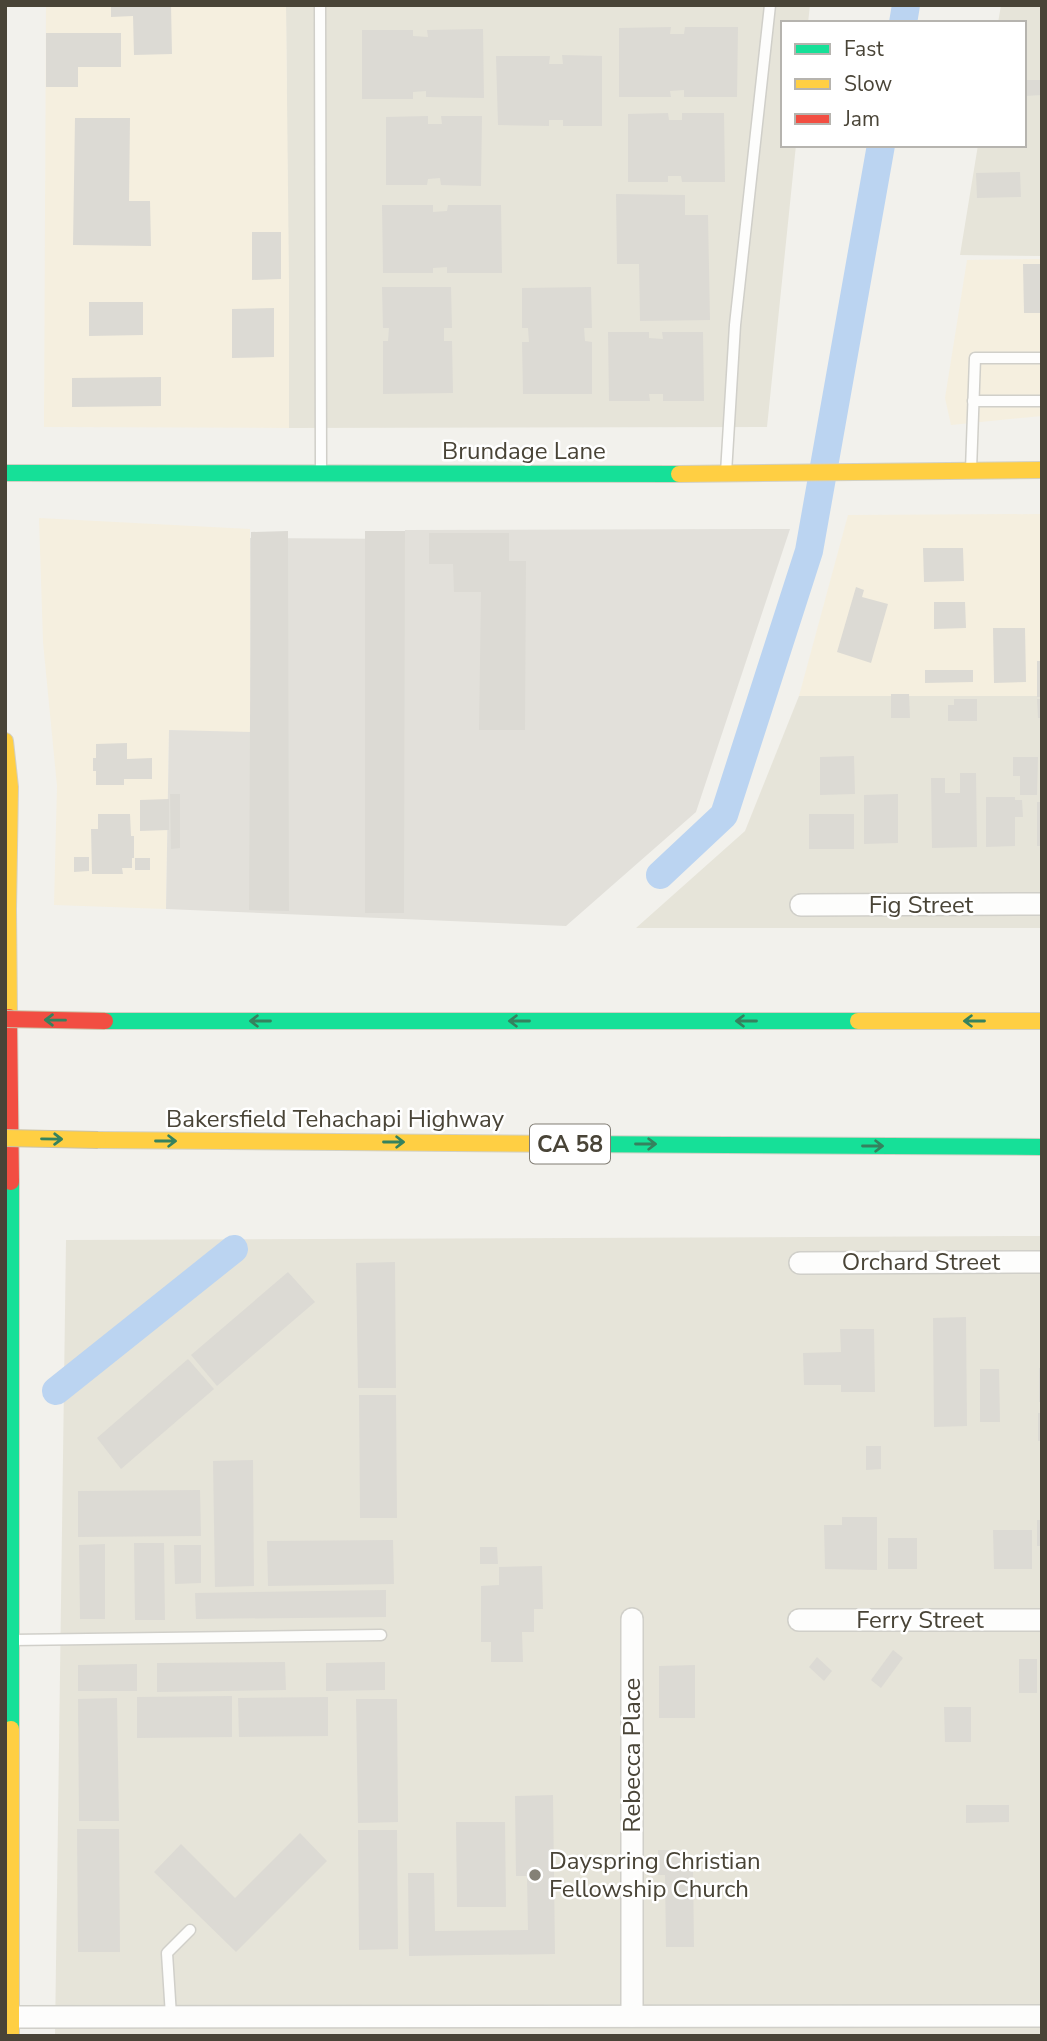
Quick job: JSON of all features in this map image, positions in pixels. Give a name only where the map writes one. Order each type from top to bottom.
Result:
[{"type":"main road","name":"Brundage Lane","points":[[5,473],[791,474],[1042,470]]},
{"type":"main road","points":[[5,741],[10,788],[7,909],[11,1410],[9,2023]]},
{"type":"main road","points":[[5,1019],[1042,1021]]},
{"type":"main road","name":"Bakersfield Tehachapi Highway","points":[[5,1138],[1042,1147]]},
{"type":"street","name":"Fig Street","points":[[801,905],[1042,904]]},
{"type":"street","name":"Orchard Street","points":[[800,1263],[1042,1262]]},
{"type":"street","name":"Rebecca Place","points":[[632,1619],[632,2017]]},
{"type":"street","name":"Ferry Street","points":[[799,1620],[1042,1620]]},
{"type":"street","points":[[9,2023],[171,2017],[1042,2016]]},
{"type":"lane","points":[[320,5],[321,473]]},
{"type":"lane","points":[[726,474],[735,325],[770,5]]},
{"type":"lane","points":[[971,471],[975,358],[1042,358]]},
{"type":"lane","points":[[974,401],[1042,401]]},
{"type":"lane","points":[[10,1640],[381,1635]]},
{"type":"lane","points":[[171,2017],[167,1954],[190,1930]]},
{"type":"shaded area","points":[[46,5],[286,5],[289,428],[44,427]]},
{"type":"shaded area","points":[[286,5],[810,5],[808,21],[781,21],[781,147],[796,147],[767,427],[289,428]]},
{"type":"shaded area","points":[[1001,5],[1042,5],[1042,256],[960,255],[978,147],[1026,147],[1026,21],[998,21]]},
{"type":"shaded area","points":[[1042,259],[1042,416],[951,425],[945,398],[967,260]]},
{"type":"shaded area","points":[[1042,514],[1042,696],[799,696],[848,515]]},
{"type":"shaded area","points":[[39,518],[250,529],[251,733],[169,730],[166,909],[54,905],[57,786],[43,642]]},
{"type":"shaded area","points":[[790,529],[696,812],[566,926],[166,909],[169,730],[251,732],[250,538],[405,539],[405,530]]},
{"type":"shaded area","points":[[799,696],[1042,696],[1042,928],[636,928],[745,831]]},
{"type":"shaded area","points":[[1042,1236],[1042,2036],[55,2036],[66,1240]]},
{"type":"building","points":[[111,5],[171,5],[172,54],[134,55],[133,16],[111,17]]},
{"type":"building","points":[[671,27],[670,34],[684,34],[685,27],[738,27],[737,97],[684,97],[684,90],[670,91],[671,97],[619,97],[619,28]]},
{"type":"building","points":[[483,29],[484,98],[426,97],[426,91],[413,92],[413,99],[362,99],[362,30],[413,30],[413,36],[428,37],[427,30]]},
{"type":"building","points":[[46,33],[121,33],[121,67],[78,67],[78,87],[46,87]]},
{"type":"building","points":[[562,55],[602,56],[602,126],[563,126],[563,120],[549,120],[549,126],[498,125],[496,56],[550,56],[549,64],[563,64]]},
{"type":"building","points":[[1026,80],[1042,80],[1042,95],[1026,96]]},
{"type":"building","points":[[668,113],[669,120],[682,120],[682,113],[724,113],[725,182],[682,182],[681,176],[668,176],[668,182],[628,182],[628,114]]},
{"type":"building","points":[[428,116],[428,124],[442,124],[441,116],[482,116],[481,186],[441,185],[440,178],[428,179],[427,185],[386,185],[386,117]]},
{"type":"building","points":[[75,118],[130,118],[129,201],[150,201],[151,246],[73,245]]},
{"type":"building","points":[[1020,172],[1021,197],[977,198],[976,173]]},
{"type":"building","points":[[616,194],[685,195],[685,215],[708,215],[710,320],[640,321],[639,264],[617,264]]},
{"type":"building","points":[[382,205],[433,205],[433,212],[447,211],[448,205],[501,205],[502,273],[447,273],[447,267],[433,268],[433,273],[383,273]]},
{"type":"building","points":[[252,232],[281,232],[281,279],[252,280]]},
{"type":"building","points":[[1023,264],[1042,264],[1042,313],[1024,313]]},
{"type":"building","points":[[382,287],[451,287],[452,328],[444,328],[444,341],[452,341],[453,393],[383,394],[383,341],[388,341],[389,328],[383,328]]},
{"type":"building","points":[[591,287],[592,328],[584,328],[585,341],[592,342],[592,394],[523,394],[522,342],[529,342],[528,328],[522,328],[522,288]]},
{"type":"building","points":[[89,302],[143,302],[143,335],[89,336]]},
{"type":"building","points":[[274,308],[274,357],[232,358],[232,309]]},
{"type":"building","points":[[608,332],[649,332],[649,338],[663,339],[662,332],[703,332],[704,401],[663,401],[663,394],[649,394],[650,401],[609,401]]},
{"type":"building","points":[[161,377],[161,406],[72,407],[72,378]]},
{"type":"building","points":[[288,531],[289,911],[249,910],[251,532]]},
{"type":"building","points":[[365,531],[405,531],[404,913],[365,913]]},
{"type":"building","points":[[429,533],[509,533],[509,561],[526,561],[525,730],[479,730],[481,592],[454,592],[453,564],[429,564]]},
{"type":"building","points":[[923,548],[963,548],[964,581],[924,582]]},
{"type":"building","points":[[856,587],[864,590],[862,597],[888,604],[871,663],[837,652]]},
{"type":"building","points":[[934,602],[965,602],[966,628],[934,629]]},
{"type":"building","points":[[993,628],[1025,628],[1026,682],[994,683]]},
{"type":"building","points":[[1037,661],[1042,661],[1042,697],[1037,697]]},
{"type":"building","points":[[925,670],[973,670],[973,682],[925,683]]},
{"type":"building","points":[[891,694],[909,694],[910,718],[891,718]]},
{"type":"building","points":[[954,699],[977,699],[977,721],[948,721],[948,705],[954,705]]},
{"type":"building","points":[[1037,699],[1042,699],[1042,718],[1038,718]]},
{"type":"building","points":[[127,743],[127,759],[152,758],[152,779],[124,779],[124,785],[96,785],[93,758],[96,758],[96,744]]},
{"type":"building","points":[[854,756],[855,794],[820,795],[820,757]]},
{"type":"building","points":[[1013,757],[1038,757],[1037,795],[1020,795],[1020,776],[1013,776]]},
{"type":"building","points":[[960,773],[976,773],[977,847],[932,848],[931,778],[945,778],[945,793],[960,793]]},
{"type":"building","points":[[170,794],[180,794],[180,848],[171,849]]},
{"type":"building","points":[[898,794],[898,843],[864,844],[864,795]]},
{"type":"building","points":[[986,797],[1015,797],[1015,800],[1022,800],[1023,817],[1015,817],[1015,846],[986,847]]},
{"type":"building","points":[[169,799],[169,830],[140,831],[140,800]]},
{"type":"building","points":[[1037,802],[1042,802],[1042,846],[1037,846]]},
{"type":"building","points":[[98,814],[130,814],[134,858],[132,868],[122,868],[123,874],[92,874],[91,829],[98,829]]},
{"type":"building","points":[[809,814],[854,814],[854,849],[809,849]]},
{"type":"building","points":[[74,857],[89,857],[89,871],[74,872]]},
{"type":"building","points":[[135,858],[150,858],[150,870],[135,870]]},
{"type":"building","points":[[395,1262],[396,1388],[358,1388],[356,1263]]},
{"type":"building","points":[[288,1272],[315,1302],[217,1386],[191,1355]]},
{"type":"building","points":[[966,1317],[967,1426],[934,1427],[933,1318]]},
{"type":"building","points":[[840,1329],[874,1329],[875,1392],[841,1392],[841,1385],[804,1385],[803,1353],[841,1352]]},
{"type":"building","points":[[188,1359],[214,1389],[121,1469],[97,1438]]},
{"type":"building","points":[[1039,1368],[1042,1368],[1042,1402],[1039,1402]]},
{"type":"building","points":[[980,1369],[999,1369],[1000,1422],[980,1422]]},
{"type":"building","points":[[359,1395],[396,1395],[397,1518],[360,1518]]},
{"type":"building","points":[[1038,1413],[1042,1413],[1042,1441],[1038,1441]]},
{"type":"building","points":[[866,1446],[881,1446],[881,1469],[866,1470]]},
{"type":"building","points":[[253,1460],[254,1586],[215,1587],[213,1461]]},
{"type":"building","points":[[200,1490],[201,1536],[78,1537],[78,1491]]},
{"type":"building","points":[[842,1517],[877,1517],[877,1570],[825,1569],[824,1525],[842,1525]]},
{"type":"building","points":[[1037,1520],[1042,1520],[1042,1546],[1037,1546]]},
{"type":"building","points":[[993,1530],[1032,1530],[1032,1569],[994,1569]]},
{"type":"building","points":[[888,1538],[917,1538],[917,1569],[888,1569]]},
{"type":"building","points":[[393,1540],[394,1584],[268,1586],[267,1541]]},
{"type":"building","points":[[134,1543],[164,1543],[165,1620],[135,1620]]},
{"type":"building","points":[[105,1544],[105,1619],[80,1619],[79,1545]]},
{"type":"building","points":[[174,1545],[201,1545],[201,1583],[175,1584]]},
{"type":"building","points":[[480,1547],[497,1547],[498,1564],[480,1564]]},
{"type":"building","points":[[542,1566],[543,1609],[534,1609],[534,1632],[522,1632],[523,1662],[491,1662],[491,1642],[481,1642],[481,1586],[499,1585],[499,1567]]},
{"type":"building","points":[[386,1590],[386,1617],[196,1619],[195,1593]]},
{"type":"building","points":[[893,1650],[903,1658],[881,1688],[871,1680]]},
{"type":"building","points":[[817,1657],[832,1671],[824,1681],[809,1667]]},
{"type":"building","points":[[1019,1659],[1037,1659],[1037,1693],[1019,1693]]},
{"type":"building","points":[[285,1662],[286,1690],[157,1692],[157,1663]]},
{"type":"building","points":[[385,1662],[385,1690],[326,1691],[326,1663]]},
{"type":"building","points":[[137,1664],[137,1691],[78,1691],[78,1665]]},
{"type":"building","points":[[695,1665],[695,1718],[659,1718],[659,1666]]},
{"type":"building","points":[[232,1696],[232,1737],[137,1738],[137,1697]]},
{"type":"building","points":[[328,1697],[328,1736],[239,1737],[238,1698]]},
{"type":"building","points":[[117,1698],[119,1821],[79,1821],[78,1699]]},
{"type":"building","points":[[356,1699],[397,1699],[398,1822],[358,1823]]},
{"type":"building","points":[[944,1707],[971,1707],[971,1742],[945,1742]]},
{"type":"building","name":"Dayspring Christian Fellowship Church","points":[[553,1795],[555,1954],[409,1956],[408,1873],[434,1873],[435,1931],[528,1930],[527,1876],[516,1876],[515,1796]]},
{"type":"building","points":[[966,1805],[1009,1805],[1009,1822],[966,1823]]},
{"type":"building","points":[[456,1822],[505,1822],[506,1907],[457,1907]]},
{"type":"building","points":[[77,1829],[119,1829],[120,1952],[78,1952]]},
{"type":"building","points":[[358,1830],[397,1830],[398,1949],[359,1950]]},
{"type":"building","points":[[300,1833],[327,1861],[236,1952],[154,1872],[181,1844],[235,1898]]},
{"type":"building","points":[[658,1850],[687,1850],[687,1868],[693,1868],[694,1947],[666,1947],[665,1875],[658,1875]]},
{"type":"waterway","points":[[903,21],[906,5]]},
{"type":"waterway","points":[[660,875],[724,815],[809,551],[881,147]]},
{"type":"waterway","points":[[56,1391],[234,1249]]},
{"type":"traffic: fast","points":[[5,473],[679,474]]},
{"type":"traffic: fast","points":[[105,1021],[858,1021]]},
{"type":"traffic: fast","points":[[570,1144],[1042,1147]]},
{"type":"traffic: fast","points":[[11,1182],[11,1729]]},
{"type":"traffic: slow","points":[[679,474],[1042,470]]},
{"type":"traffic: slow","points":[[5,741],[10,787],[9,1017]]},
{"type":"traffic: slow","points":[[858,1021],[1042,1021]]},
{"type":"traffic: slow","points":[[5,1138],[98,1140]]},
{"type":"traffic: slow","points":[[98,1140],[570,1144]]},
{"type":"traffic: slow","points":[[11,1729],[11,2036]]},
{"type":"traffic: jam","points":[[9,1017],[11,1182]]},
{"type":"traffic: jam","points":[[5,1019],[105,1021]]},
{"type":"place","name":"Dayspring Christian Fellowship Church","points":[[535,1875]]}]
